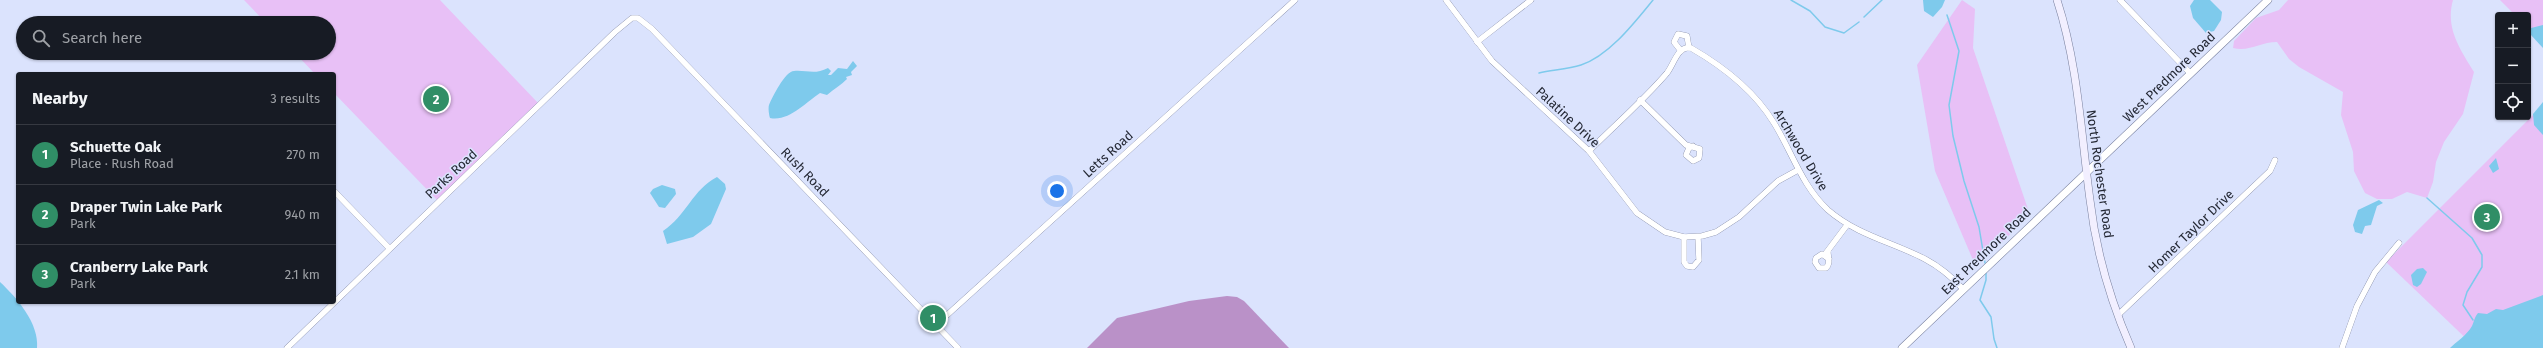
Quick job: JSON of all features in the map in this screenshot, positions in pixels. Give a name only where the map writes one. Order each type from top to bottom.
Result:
[{"type":"main road","name":"North Rochester Road","points":[[2057,0],[2066,31],[2075,76],[2098,250],[2118,315],[2131,348]]},
{"type":"street","name":"Letts Road","points":[[936,325],[1295,0]]},
{"type":"street","name":"Palatine Drive","points":[[1446,0],[1477,42],[1513,82],[1589,151],[1641,217],[1665,232],[1684,237],[1698,237],[1716,232],[1731,223],[1765,191],[1798,170]]},
{"type":"street","points":[[1477,42],[1531,0]]},
{"type":"street","points":[[2120,0],[2190,73]]},
{"type":"street","name":"West Predmore Road","points":[[2087,171],[2268,0]]},
{"type":"street","name":"Rush Road","points":[[632,18],[638,18],[652,29],[958,348]]},
{"type":"street","name":"Parks Road","points":[[336,300],[615,32],[632,18]]},
{"type":"street","name":"Archwood Drive","points":[[1681,50],[1674,42],[1678,34],[1687,36],[1689,48],[1722,67],[1752,94],[1774,122],[1798,170],[1814,195],[1847,225],[1866,235],[1926,260],[1948,274],[1963,289]]},
{"type":"street","points":[[1589,151],[1667,73],[1681,50],[1689,48]]},
{"type":"street","points":[[1640,100],[1686,145],[1693,146],[1701,152],[1697,160],[1688,159],[1686,145]]},
{"type":"street","points":[[1686,152],[1693,146]]},
{"type":"street","name":"Homer Taylor Drive","points":[[2118,315],[2270,171],[2275,160]]},
{"type":"street","name":"East Predmore Road","points":[[1902,348],[2087,171]]},
{"type":"street","points":[[336,193],[389,248]]},
{"type":"street","points":[[1828,252],[1829,259],[1826,268],[1817,266],[1815,260],[1822,254],[1828,252],[1847,225]]},
{"type":"street","points":[[1684,237],[1684,262],[1688,266],[1693,267],[1699,260],[1698,237]]},
{"type":"street","points":[[2342,348],[2357,306],[2375,272],[2399,243]]},
{"type":"street","points":[[1822,254],[1829,259]]},
{"type":"street","name":"Parks Road","points":[[287,348],[332,304]]},
{"type":"shaded area","points":[[244,0],[440,0],[539,104],[438,201],[336,95],[336,72],[313,72],[302,60],[336,60],[336,16],[259,16]]},
{"type":"shaded area","points":[[1962,0],[1975,9],[1973,48],[2030,215],[1976,267],[1935,171],[1917,65]]},
{"type":"shaded area","points":[[2288,0],[2453,0],[2451,10],[2452,29],[2459,46],[2474,72],[2463,114],[2444,142],[2436,162],[2433,182],[2427,198],[2407,192],[2392,199],[2377,199],[2365,193],[2354,171],[2353,152],[2341,115],[2343,92],[2299,67],[2289,59],[2277,42],[2271,42],[2245,49],[2233,48],[2234,41],[2256,18],[2279,10]]},
{"type":"shaded area","points":[[2500,0],[2543,0],[2543,43],[2531,31],[2531,12],[2512,12]]},
{"type":"shaded area","points":[[2543,105],[2543,348],[2476,348],[2386,262],[2528,120],[2531,120],[2531,117]]},
{"type":"shaded area","points":[[1227,296],[1237,297],[1244,301],[1289,348],[1087,348],[1117,318],[1189,301]]},
{"type":"water","points":[[1923,0],[1945,0],[1942,7],[1933,17],[1924,11]]},
{"type":"water","points":[[2194,0],[2210,0],[2222,12],[2221,20],[2214,31],[2206,33],[2193,18],[2190,6]]},
{"type":"water","points":[[2543,25],[2543,48],[2531,35],[2531,28]]},
{"type":"water","points":[[853,61],[857,66],[851,72],[852,75],[846,77],[847,79],[827,95],[820,93],[797,110],[784,117],[770,118],[769,105],[779,85],[790,72],[815,72],[828,68],[831,71],[828,75],[831,75],[838,68],[847,69]]},
{"type":"water","points":[[2543,102],[2543,135],[2534,125],[2533,114]]},
{"type":"water","points":[[2496,158],[2499,169],[2493,173],[2489,166]]},
{"type":"water","points":[[717,177],[725,184],[726,189],[711,224],[693,237],[667,244],[663,231],[678,218],[702,188]]},
{"type":"water","points":[[662,185],[675,189],[676,194],[665,208],[659,207],[650,193],[653,189]]},
{"type":"water","points":[[2379,200],[2383,203],[2377,206],[2371,225],[2365,226],[2362,234],[2355,232],[2353,225],[2358,210]]},
{"type":"water","points":[[2423,268],[2427,272],[2421,284],[2417,287],[2413,285],[2411,275],[2417,269]]},
{"type":"water","points":[[0,282],[16,299],[16,304],[21,304],[31,320],[37,339],[37,348],[0,348]]},
{"type":"water","points":[[2543,295],[2543,348],[2450,348],[2470,329],[2478,313],[2487,314],[2496,309],[2503,310]]},
{"type":"waterway","points":[[1539,73],[1581,65],[1602,54],[1621,37],[1653,0]]},
{"type":"waterway","points":[[1791,0],[1810,11],[1825,27],[1844,33],[1859,22]]},
{"type":"waterway","points":[[1864,17],[1882,0]]},
{"type":"waterway","points":[[1947,15],[1959,51],[1949,105],[1953,136],[1964,181],[1979,227],[1985,263]]},
{"type":"waterway","points":[[2427,198],[2472,238],[2482,255],[2482,267],[2467,292],[2463,305],[2473,320]]},
{"type":"waterway","points":[[1986,272],[1986,280],[1980,300],[1991,317],[1994,339],[1997,348]]},
{"type":"place","name":"Draper Twin Lake Park","points":[[436,99]]},
{"type":"place","name":"Cranberry Lake Park","points":[[2487,217]]},
{"type":"place","name":"Schuette Oak","points":[[933,318]]}]
